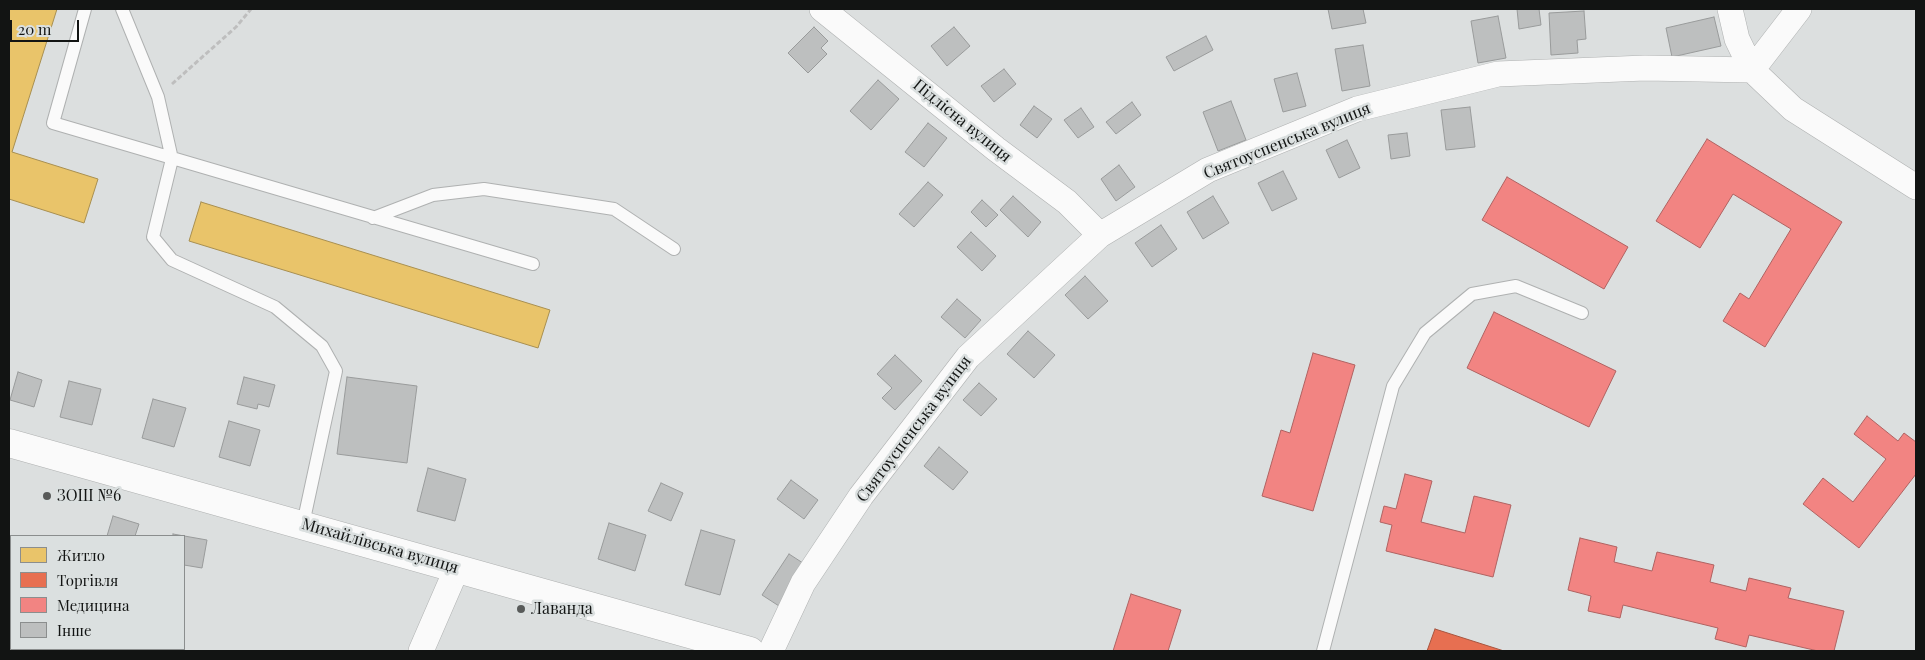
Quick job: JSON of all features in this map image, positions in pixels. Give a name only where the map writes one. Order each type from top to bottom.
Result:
[{"type":"main road","name":"Михайлівська вулиця","points":[[9,443],[750,651]]},
{"type":"street","name":"Підлісна вулиця","points":[[822,9],[996,150],[1067,202],[1100,235]]},
{"type":"street","points":[[1730,9],[1737,39],[1752,70],[1793,109],[1916,186]]},
{"type":"street","points":[[1752,70],[1799,9]]},
{"type":"street","name":"Святоуспенська вулиця","points":[[771,651],[803,583],[818,560],[861,496],[968,357],[1100,235],[1208,170],[1357,109],[1498,74],[1645,68],[1752,70]]},
{"type":"street","points":[[421,651],[457,568]]},
{"type":"lane","points":[[85,9],[53,123],[533,264]]},
{"type":"lane","points":[[122,9],[158,96],[172,159],[153,237],[172,260],[275,306],[322,346],[336,371],[303,524]]},
{"type":"lane","points":[[373,218],[433,194],[484,188],[614,210],[674,249]]},
{"type":"lane","points":[[1323,651],[1393,386],[1425,333],[1472,294],[1516,286],[1582,313]]},
{"type":"path","points":[[158,96],[236,27],[251,9]]},
{"type":"building: Житло","points":[[9,9],[57,9],[12,152],[98,179],[84,223],[9,199]]},
{"type":"building: Житло","points":[[201,202],[550,310],[538,348],[189,241]]},
{"type":"building: Торгівля","points":[[1435,629],[1504,651],[1427,651]]},
{"type":"building: Медицина","points":[[1707,139],[1842,222],[1765,347],[1723,321],[1740,293],[1749,299],[1791,229],[1733,194],[1700,248],[1656,221]]},
{"type":"building: Медицина","points":[[1507,177],[1628,247],[1604,289],[1482,220]]},
{"type":"building: Медицина","points":[[1494,312],[1616,371],[1589,427],[1467,368]]},
{"type":"building: Медицина","points":[[1313,353],[1355,365],[1313,511],[1262,496],[1281,430],[1290,433]]},
{"type":"building: Медицина","points":[[1867,416],[1898,441],[1904,433],[1916,442],[1916,474],[1859,548],[1803,504],[1823,478],[1853,502],[1886,459],[1854,434]]},
{"type":"building: Медицина","points":[[1405,474],[1432,481],[1421,522],[1465,533],[1474,496],[1511,505],[1493,577],[1386,551],[1392,525],[1380,522],[1384,506],[1396,509]]},
{"type":"building: Медицина","points":[[1580,538],[1617,547],[1614,562],[1652,571],[1657,552],[1714,565],[1710,582],[1746,591],[1749,578],[1791,588],[1788,598],[1844,611],[1834,651],[1818,651],[1749,635],[1746,647],[1715,639],[1718,628],[1623,605],[1620,618],[1588,611],[1591,596],[1568,590]]},
{"type":"building: Медицина","points":[[1131,594],[1181,610],[1168,651],[1113,651]]},
{"type":"building: Інше","points":[[1328,9],[1363,9],[1366,23],[1332,29]]},
{"type":"building: Інше","points":[[1517,9],[1539,9],[1541,25],[1519,29]]},
{"type":"building: Інше","points":[[1584,11],[1586,39],[1577,40],[1578,53],[1551,55],[1549,13]]},
{"type":"building: Інше","points":[[1498,16],[1506,58],[1478,63],[1471,21]]},
{"type":"building: Інше","points":[[1714,17],[1721,46],[1672,57],[1666,28]]},
{"type":"building: Інше","points":[[814,27],[828,41],[821,48],[827,54],[808,73],[788,53]]},
{"type":"building: Інше","points":[[954,27],[970,46],[947,66],[931,46]]},
{"type":"building: Інше","points":[[1206,36],[1213,50],[1174,71],[1166,57]]},
{"type":"building: Інше","points":[[1363,45],[1370,86],[1342,91],[1335,49]]},
{"type":"building: Інше","points":[[1004,69],[1016,84],[994,102],[981,86]]},
{"type":"building: Інше","points":[[1297,73],[1306,106],[1283,112],[1274,79]]},
{"type":"building: Інше","points":[[878,80],[899,99],[871,130],[850,111]]},
{"type":"building: Інше","points":[[1231,101],[1246,140],[1218,151],[1203,112]]},
{"type":"building: Інше","points":[[1132,102],[1141,115],[1116,134],[1106,122]]},
{"type":"building: Інше","points":[[1034,106],[1052,119],[1037,138],[1020,125]]},
{"type":"building: Інше","points":[[1470,107],[1475,147],[1446,150],[1441,110]]},
{"type":"building: Інше","points":[[1081,108],[1094,127],[1078,138],[1064,120]]},
{"type":"building: Інше","points":[[928,123],[947,138],[924,167],[905,152]]},
{"type":"building: Інше","points":[[1407,133],[1410,156],[1391,159],[1388,135]]},
{"type":"building: Інше","points":[[1347,140],[1360,168],[1339,178],[1326,150]]},
{"type":"building: Інше","points":[[1119,165],[1135,187],[1116,201],[1101,179]]},
{"type":"building: Інше","points":[[1283,171],[1297,199],[1272,211],[1258,183]]},
{"type":"building: Інше","points":[[928,182],[943,195],[914,227],[899,214]]},
{"type":"building: Інше","points":[[1013,196],[1041,222],[1028,237],[1000,210]]},
{"type":"building: Інше","points":[[1213,196],[1229,223],[1203,239],[1187,212]]},
{"type":"building: Інше","points":[[982,200],[998,215],[986,227],[971,212]]},
{"type":"building: Інше","points":[[1161,225],[1177,249],[1152,267],[1135,243]]},
{"type":"building: Інше","points":[[971,232],[996,256],[982,271],[957,247]]},
{"type":"building: Інше","points":[[1085,276],[1108,301],[1088,319],[1065,295]]},
{"type":"building: Інше","points":[[957,299],[981,320],[965,338],[941,317]]},
{"type":"building: Інше","points":[[1028,331],[1055,355],[1034,378],[1007,354]]},
{"type":"building: Інше","points":[[895,355],[922,381],[895,410],[882,398],[892,388],[877,374]]},
{"type":"building: Інше","points":[[18,372],[42,380],[34,407],[10,400]]},
{"type":"building: Інше","points":[[244,377],[275,385],[269,407],[258,404],[257,409],[237,404]]},
{"type":"building: Інше","points":[[347,377],[417,386],[407,463],[337,454]]},
{"type":"building: Інше","points":[[69,381],[101,389],[92,425],[60,417]]},
{"type":"building: Інше","points":[[979,383],[997,399],[981,416],[963,400]]},
{"type":"building: Інше","points":[[153,399],[186,408],[174,447],[142,438]]},
{"type":"building: Інше","points":[[229,421],[260,430],[250,466],[219,457]]},
{"type":"building: Інше","points":[[939,447],[968,472],[953,490],[924,466]]},
{"type":"building: Інше","points":[[428,468],[466,479],[455,521],[417,511]]},
{"type":"building: Інше","points":[[791,480],[818,500],[804,519],[777,499]]},
{"type":"building: Інше","points":[[661,483],[683,493],[671,521],[648,511]]},
{"type":"building: Інше","points":[[113,516],[139,524],[135,535],[107,535]]},
{"type":"building: Інше","points":[[609,523],[646,535],[635,571],[598,559]]},
{"type":"building: Інше","points":[[701,530],[735,540],[720,595],[685,585]]},
{"type":"building: Інше","points":[[185,536],[207,540],[202,568],[185,565]]},
{"type":"building: Інше","points":[[789,554],[806,565],[779,606],[762,595]]},
{"type":"place","name":"ЗОШ №6","points":[[47,496]]},
{"type":"place","name":"Лаванда","points":[[521,609]]}]
